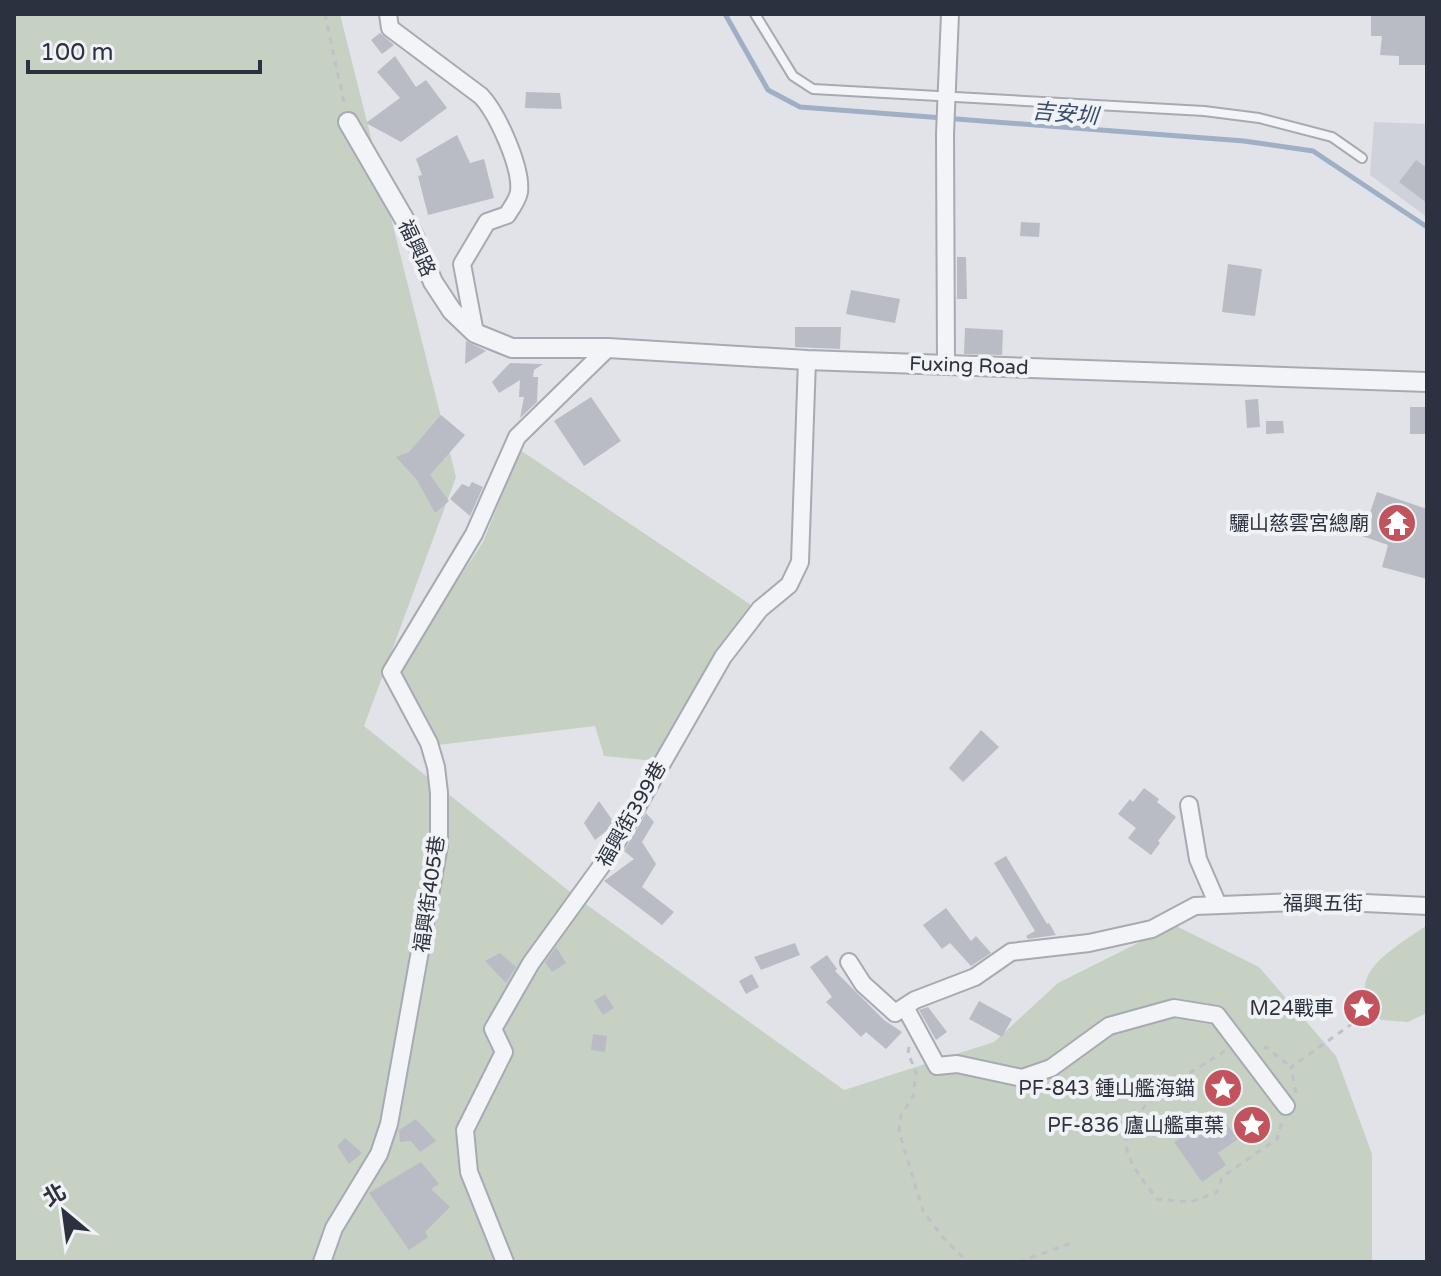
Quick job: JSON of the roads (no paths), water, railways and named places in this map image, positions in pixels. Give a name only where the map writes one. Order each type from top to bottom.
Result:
[{"type":"street","points":[[388,14],[390,28],[481,96],[492,108],[515,169],[519,193],[507,215],[487,222],[462,264],[475,333]]},
{"type":"street","points":[[946,364],[945,134],[950,14]]},
{"type":"street","name":"福興路","points":[[348,122],[413,234],[433,282],[452,311],[475,333],[512,348],[608,348]]},
{"type":"street","name":"Fuxing Road","points":[[608,348],[807,360],[1427,382]]},
{"type":"street","name":"福興街405巷","points":[[322,1262],[334,1228],[379,1154],[389,1124],[439,845],[436,767],[429,743],[391,672],[474,534],[517,437],[608,348]]},
{"type":"street","name":"福興街399巷","points":[[505,1262],[469,1172],[465,1130],[504,1052],[493,1029],[531,963],[610,854],[723,657],[760,609],[789,585],[795,575],[800,562],[807,360]]},
{"type":"street","points":[[1189,805],[1198,859],[1218,905]]},
{"type":"street","name":"福興五街","points":[[905,1007],[915,1000],[975,977],[1011,952],[1089,943],[1152,929],[1195,906],[1324,901],[1427,906]]},
{"type":"street","points":[[849,962],[863,984],[895,1013],[905,1007],[937,1066],[957,1064],[1022,1078],[1051,1068],[1109,1026],[1174,1008],[1217,1015],[1291,1100]]},
{"type":"lane","points":[[755,14],[793,76],[813,89],[948,101],[1204,111],[1259,118],[1332,137],[1362,158]]},
{"type":"waterway","name":"吉安圳","points":[[725,14],[768,90],[800,107],[1244,141],[1313,151],[1427,227]]},
{"type":"place","name":"驪山慈雲宮總廟","points":[[1397,523]]},
{"type":"place","name":"M24戰車","points":[[1362,1008]]},
{"type":"place","name":"PF-843 鍾山艦海錨","points":[[1223,1088]]},
{"type":"place","name":"PF-836 廬山艦車葉","points":[[1252,1125]]}]
